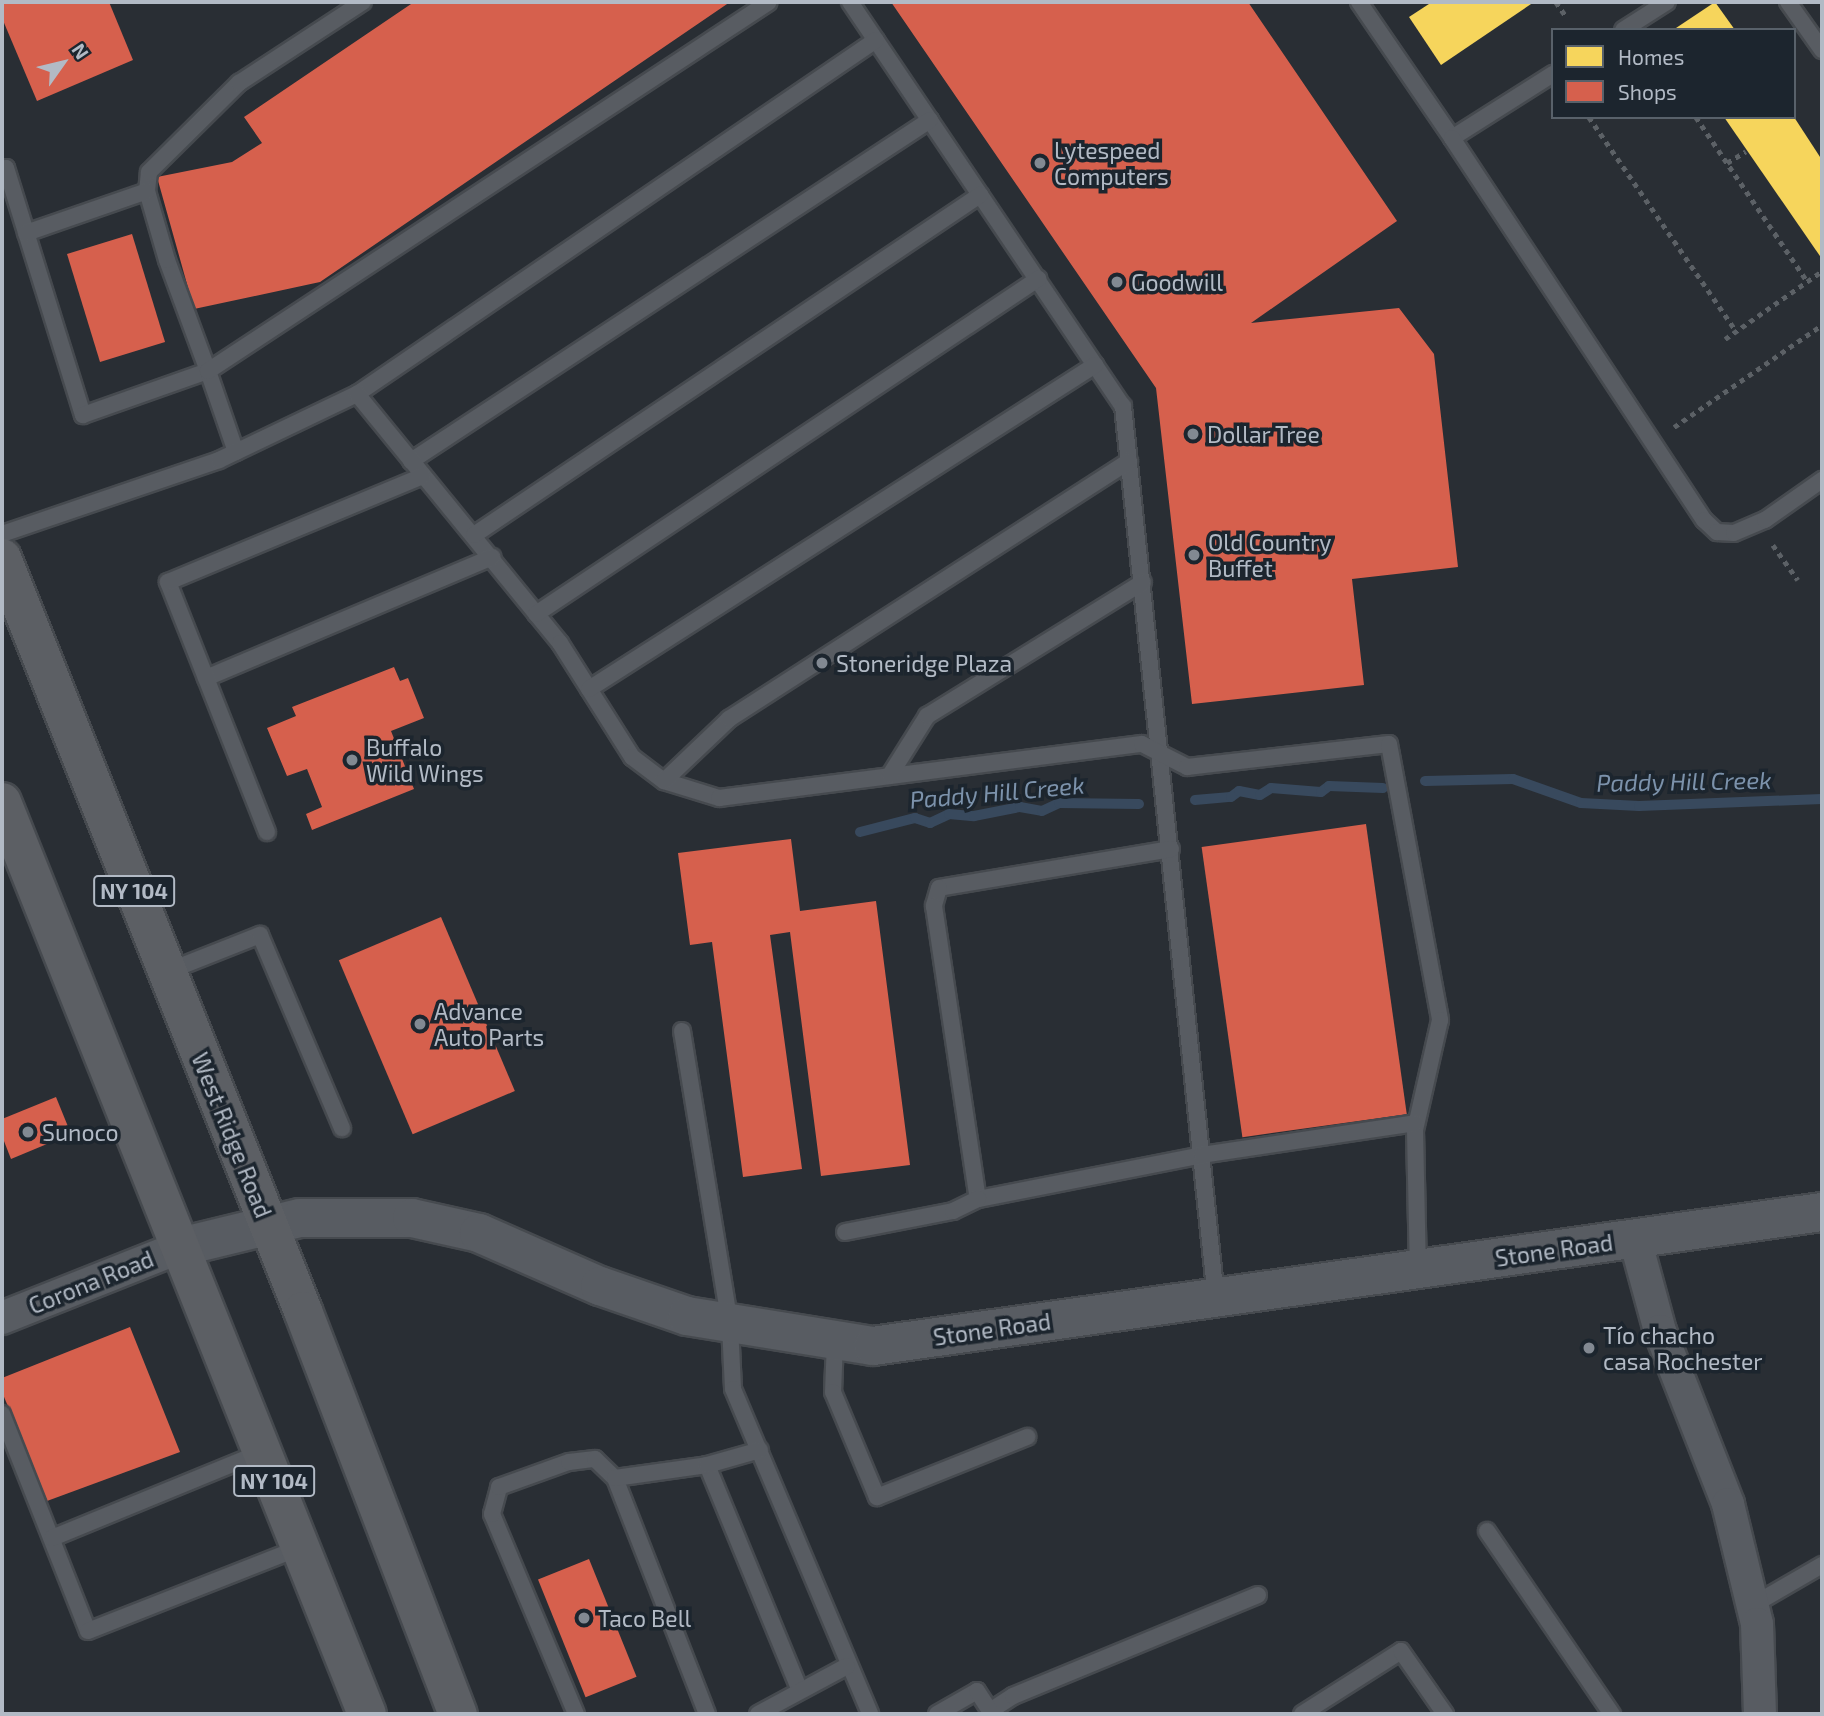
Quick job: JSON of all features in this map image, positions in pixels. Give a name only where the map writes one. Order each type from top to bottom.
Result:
[{"type":"highway","name":"West Ridge Road","points":[[2,558],[268,1223],[458,1714]]},
{"type":"highway","name":"NY 104","points":[[2,802],[367,1714]]},
{"type":"street","name":"Stone Road","points":[[180,1247],[268,1223],[376,1215],[443,1224],[514,1246],[644,1303],[730,1325],[873,1346],[1822,1212]]},
{"type":"street","points":[[1635,1239],[1660,1331],[1728,1504],[1753,1605],[1760,1714]]},
{"type":"street","name":"Corona Road","points":[[2,1318],[180,1247]]},
{"type":"lane","points":[[236,452],[147,191],[149,172],[239,83],[363,2]]},
{"type":"lane","points":[[2,171],[6,168],[82,415],[208,371],[769,2]]},
{"type":"lane","points":[[850,2],[1123,406],[1162,753],[1216,1298]]},
{"type":"lane","points":[[1359,2],[1704,520],[1717,532],[1734,533],[1765,520],[1822,480]]},
{"type":"lane","points":[[1626,28],[1667,2]]},
{"type":"lane","points":[[1787,2],[1822,50]]},
{"type":"lane","points":[[2,534],[236,452],[357,394],[876,40]]},
{"type":"lane","points":[[1452,138],[1551,75]]},
{"type":"lane","points":[[411,461],[930,120]]},
{"type":"lane","points":[[26,233],[147,191]]},
{"type":"lane","points":[[474,535],[980,195]]},
{"type":"lane","points":[[536,614],[1038,279]]},
{"type":"lane","points":[[589,689],[1095,365]]},
{"type":"lane","points":[[357,394],[493,557],[589,689],[632,757],[664,781],[719,799],[1142,744],[1187,767],[1389,744],[1440,1020],[1416,1123],[1418,1269]]},
{"type":"lane","points":[[664,781],[729,719],[1129,461]]},
{"type":"lane","points":[[267,832],[168,582],[423,475]]},
{"type":"lane","points":[[206,678],[493,557]]},
{"type":"lane","points":[[890,775],[928,716],[1143,582]]},
{"type":"lane","points":[[978,1199],[934,906],[939,888],[1171,849]]},
{"type":"lane","points":[[166,972],[260,935],[342,1128]]},
{"type":"lane","points":[[682,1031],[730,1325],[733,1389],[847,1665],[870,1714]]},
{"type":"lane","points":[[845,1232],[953,1211],[978,1199],[1202,1155],[1416,1123]]},
{"type":"lane","points":[[835,1341],[833,1392],[877,1497],[1027,1437]]},
{"type":"lane","points":[[2,1414],[88,1630],[300,1547]]},
{"type":"lane","points":[[615,1478],[707,1465],[760,1450]]},
{"type":"lane","points":[[52,1538],[262,1452]]},
{"type":"lane","points":[[576,1714],[492,1514],[499,1487],[569,1462],[595,1459],[615,1478],[707,1714]]},
{"type":"lane","points":[[707,1465],[800,1691]]},
{"type":"lane","points":[[1487,1531],[1612,1714]]},
{"type":"lane","points":[[1753,1605],[1822,1565]]},
{"type":"lane","points":[[937,1714],[976,1691],[991,1713],[1013,1696],[1258,1595]]},
{"type":"lane","points":[[1302,1714],[1401,1651],[1445,1714]]},
{"type":"lane","points":[[758,1714],[847,1665]]},
{"type":"path","points":[[1556,2],[1565,15]]},
{"type":"path","points":[[1590,119],[1736,331]]},
{"type":"path","points":[[1697,119],[1807,281]]},
{"type":"path","points":[[1727,163],[1746,151]]},
{"type":"path","points":[[1725,339],[1822,271]]},
{"type":"path","points":[[1674,427],[1822,325]]},
{"type":"path","points":[[1773,545],[1798,580]]},
{"type":"building: Homes","points":[[1432,2],[1534,2],[1441,65],[1409,17]]},
{"type":"building: Homes","points":[[1715,2],[1734,28],[1676,28]]},
{"type":"building: Homes","points":[[1725,119],[1795,119],[1822,160],[1822,259]]},
{"type":"building: Shops","points":[[2,2],[109,2],[133,60],[37,101],[2,18]]},
{"type":"building: Shops","points":[[414,2],[730,2],[320,282],[194,309],[157,177],[232,162],[262,143],[244,117]]},
{"type":"building: Shops","points":[[891,2],[1248,2],[1397,221],[1251,323],[1399,308],[1434,354],[1458,567],[1352,579],[1364,685],[1192,704],[1156,388]]},
{"type":"building: Shops","points":[[132,234],[165,342],[100,362],[67,254]]},
{"type":"building: Shops","points":[[394,667],[400,681],[408,678],[424,718],[391,731],[414,789],[312,830],[306,814],[322,807],[307,769],[287,776],[267,728],[296,716],[292,707]]},
{"type":"building: Shops","points":[[1366,824],[1407,1114],[1242,1137],[1202,847]]},
{"type":"building: Shops","points":[[791,839],[800,911],[876,901],[910,1165],[821,1176],[790,932],[770,935],[802,1169],[743,1177],[712,942],[690,945],[678,853]]},
{"type":"building: Shops","points":[[441,917],[515,1091],[413,1134],[339,960]]},
{"type":"building: Shops","points":[[56,1097],[71,1134],[11,1159],[2,1136],[2,1119]]},
{"type":"building: Shops","points":[[130,1327],[180,1452],[47,1501],[2,1392],[2,1378]]},
{"type":"building: Shops","points":[[589,1559],[637,1677],[586,1697],[538,1580]]},
{"type":"waterway","name":"Paddy Hill Creek","points":[[1425,781],[1513,779],[1581,803],[1639,806],[1822,799]]},
{"type":"waterway","name":"Paddy Hill Creek","points":[[1195,800],[1231,797],[1239,791],[1260,795],[1271,788],[1321,792],[1329,786],[1383,788]]},
{"type":"waterway","name":"Paddy Hill Creek","points":[[860,832],[915,818],[930,823],[949,814],[974,816],[1020,807],[1042,811],[1059,803],[1139,804]]},
{"type":"place","name":"Lytespeed Computers","points":[[1040,163]]},
{"type":"place","name":"Goodwill","points":[[1117,282]]},
{"type":"place","name":"Dollar Tree","points":[[1193,434]]},
{"type":"place","name":"Old Country Buffet","points":[[1194,555]]},
{"type":"place","name":"Stoneridge Plaza","points":[[822,663]]},
{"type":"place","name":"Buffalo Wild Wings","points":[[352,760]]},
{"type":"place","name":"Advance Auto Parts","points":[[420,1024]]},
{"type":"place","name":"Sunoco","points":[[28,1132]]},
{"type":"place","name":"Tío chacho casa Rochester","points":[[1589,1348]]},
{"type":"place","name":"Taco Bell","points":[[584,1618]]}]
